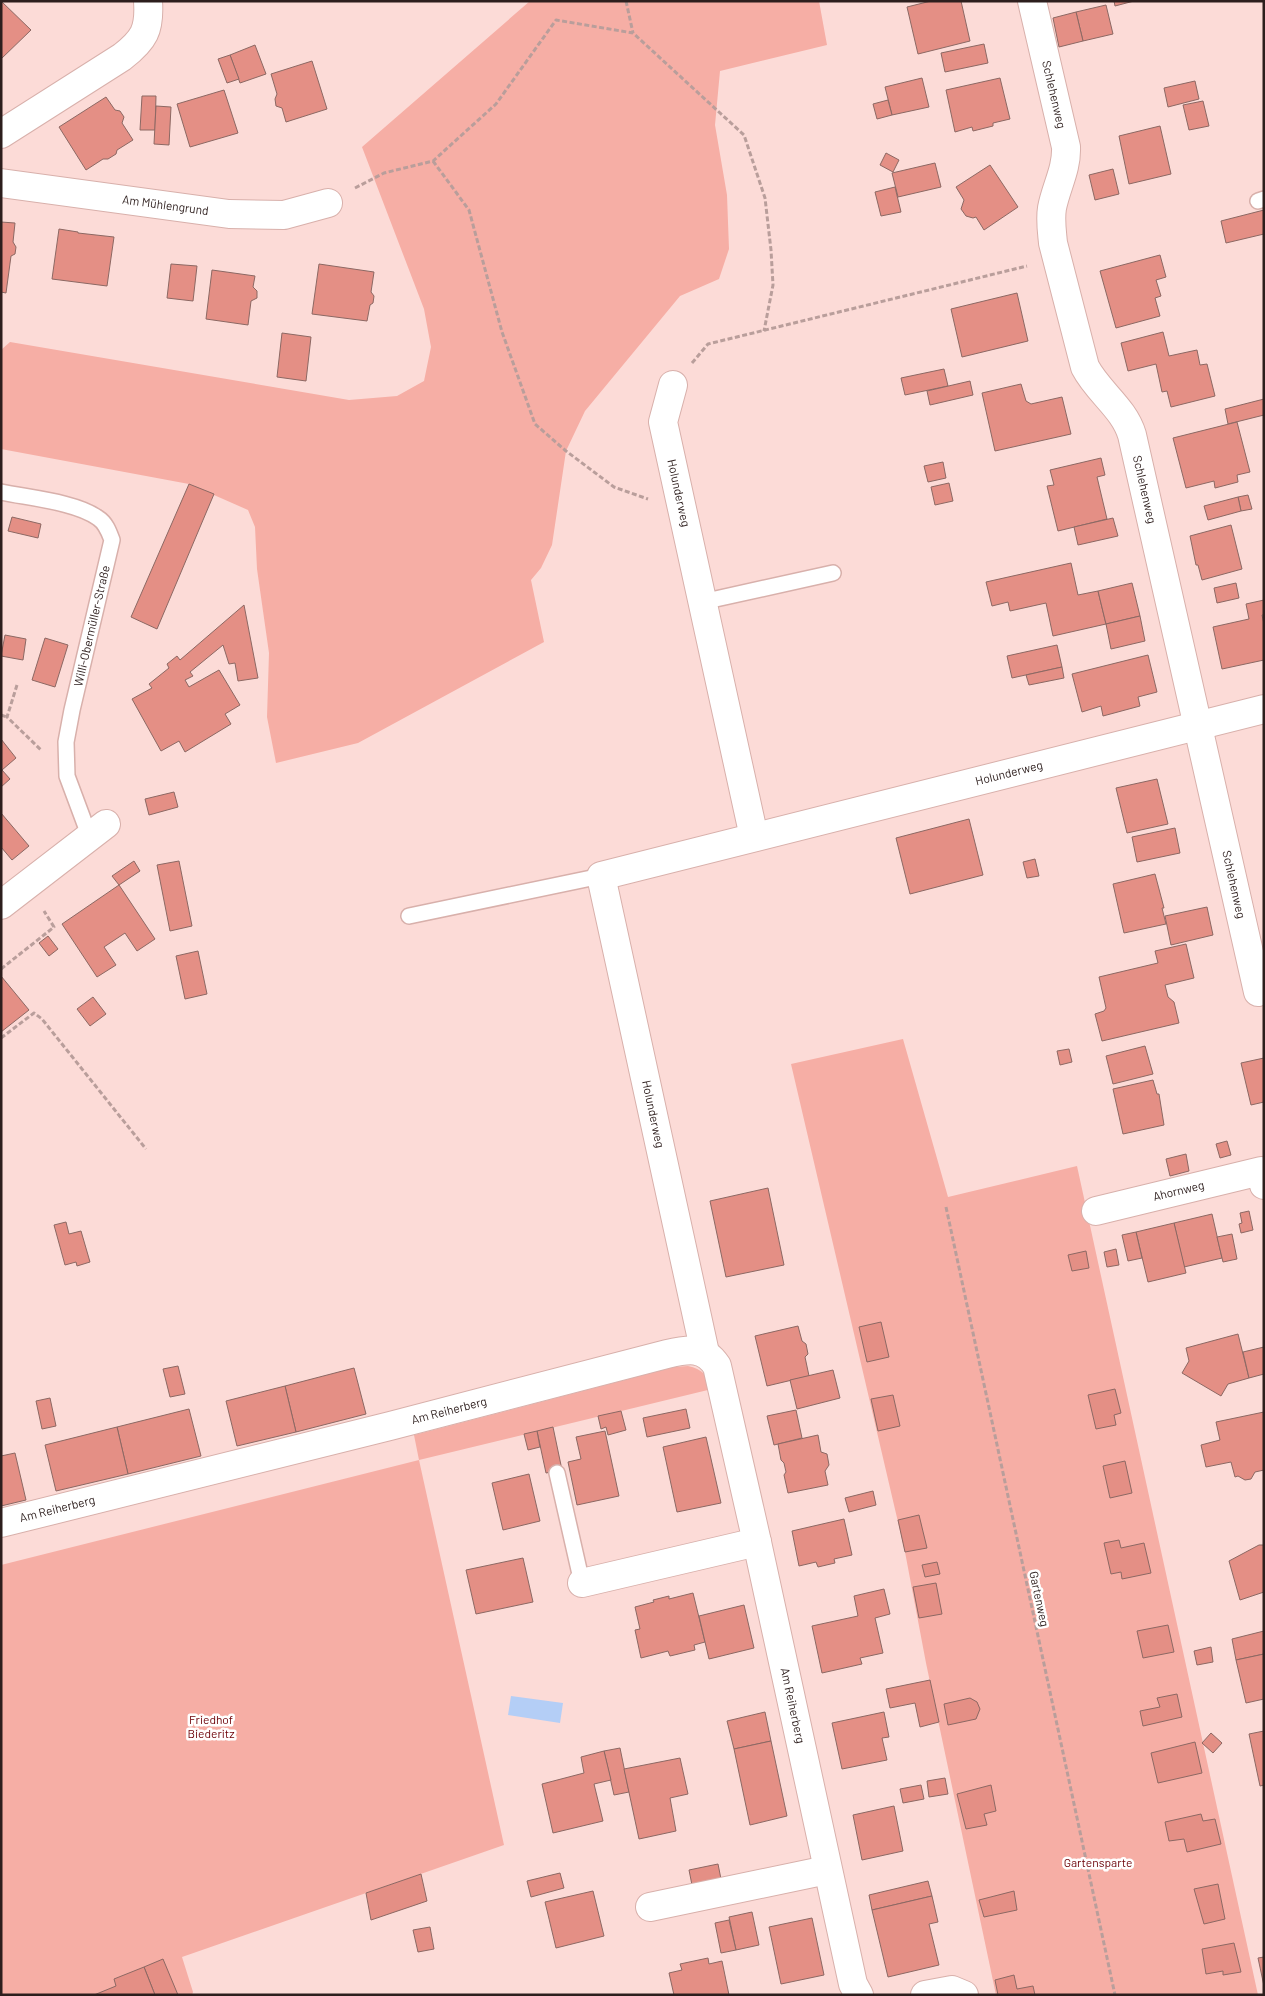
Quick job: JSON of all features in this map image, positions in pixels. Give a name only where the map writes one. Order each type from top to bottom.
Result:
[{"type":"street","points":[[1,134],[122,58],[134,48],[141,40],[147,28],[149,16],[148,1]]},
{"type":"street","name":"Schlehenweg","points":[[1032,1],[1066,147],[1066,159],[1052,208],[1052,234],[1057,259],[1085,367],[1093,382],[1126,420],[1132,435],[1258,992]]},
{"type":"street","name":"Am Mühlengrund","points":[[1,184],[229,214],[284,216],[328,203]]},
{"type":"street","name":"Holunderweg","points":[[673,385],[663,422],[754,837]]},
{"type":"street","name":"Holunderweg","points":[[705,1353],[601,876],[1264,708]]},
{"type":"street","name":"Willi-Obermüller-Straße","points":[[1,905],[97,830]]},
{"type":"street","name":"Ahornweg","points":[[1096,1211],[1263,1175]]},
{"type":"street","name":"Am Reiherberg","points":[[1,1523],[667,1354],[694,1350],[705,1353],[717,1366],[757,1542],[827,1870],[853,1984],[859,1995]]},
{"type":"street","points":[[582,1582],[757,1542]]},
{"type":"street","points":[[650,1907],[827,1870]]},
{"type":"street","points":[[925,1995],[952,1990],[964,1995]]},
{"type":"lane","name":"Willi-Obermüller-Straße","points":[[1,492],[79,508],[105,524],[112,540],[66,742],[67,776],[97,830]]},
{"type":"lane","points":[[702,602],[833,573]]},
{"type":"lane","name":"Holunderweg","points":[[409,916],[601,876]]},
{"type":"lane","points":[[557,1473],[582,1582]]},
{"type":"path","points":[[626,1],[633,33]]},
{"type":"path","points":[[328,203],[384,173],[432,161],[496,104],[556,20],[633,33],[744,134],[765,198],[770,242],[773,285],[764,331]]},
{"type":"path","points":[[432,161],[469,210],[502,332],[535,424],[566,451],[614,487],[682,512]]},
{"type":"path","points":[[673,385],[708,344],[1057,259]]},
{"type":"path","points":[[7,717],[17,685]]},
{"type":"path","points":[[1,716],[7,717],[67,776]]},
{"type":"path","points":[[1,969],[54,927],[26,885]]},
{"type":"path","points":[[1,1038],[34,1013],[42,1019],[146,1149]]},
{"type":"path","name":"Gartenweg","points":[[946,1207],[1115,1995]]},
{"type":"green space","points":[[530,1],[819,1],[827,45],[720,71],[715,125],[727,195],[729,249],[719,279],[680,296],[585,411],[566,451],[552,545],[541,568],[531,580],[544,642],[358,743],[276,763],[267,717],[269,653],[257,569],[255,527],[248,510],[189,484],[1,449],[1,350],[10,342],[349,400],[397,396],[424,381],[431,347],[424,309],[362,147]]},
{"type":"green space","name":"Gartensparte","points":[[903,1039],[948,1197],[1077,1166],[1258,1995],[996,1995],[926,1663],[905,1552],[791,1064]]},
{"type":"green space","points":[[688,1366],[701,1371],[709,1380],[712,1389],[419,1460],[414,1435],[674,1367]]},
{"type":"green space","name":"Friedhof Biederitz","points":[[419,1460],[504,1845],[182,1957],[193,1992],[192,1995],[1,1995],[1,1565]]},
{"type":"water","points":[[511,1696],[563,1703],[560,1723],[508,1715]]},
{"type":"building","points":[[1,1],[31,30],[1,59]]},
{"type":"building","points":[[931,1],[961,1],[970,41],[918,54],[907,7]]},
{"type":"building","points":[[1114,1],[1134,1],[1115,6]]},
{"type":"building","points":[[1106,5],[1113,34],[1083,41],[1076,12]]},
{"type":"building","points":[[1076,12],[1083,41],[1059,47],[1053,18]]},
{"type":"building","points":[[984,44],[988,63],[945,72],[941,53]]},
{"type":"building","points":[[255,45],[266,74],[240,83],[230,55]]},
{"type":"building","points":[[230,55],[239,79],[227,83],[218,59]]},
{"type":"building","points":[[312,61],[327,109],[286,122],[282,108],[276,106],[275,99],[277,94],[271,74]]},
{"type":"building","points":[[922,78],[929,107],[892,115],[885,87]]},
{"type":"building","points":[[1000,78],[1010,119],[973,131],[972,127],[955,132],[946,90]]},
{"type":"building","points":[[1195,81],[1199,99],[1168,107],[1164,88]]},
{"type":"building","points":[[224,90],[238,133],[190,147],[177,104]]},
{"type":"building","points":[[142,96],[156,96],[155,130],[140,130]]},
{"type":"building","points":[[106,97],[115,110],[120,111],[124,117],[122,123],[133,140],[117,150],[116,154],[108,159],[103,159],[86,170],[59,127]]},
{"type":"building","points":[[888,100],[892,115],[877,119],[873,104]]},
{"type":"building","points":[[1203,101],[1209,126],[1189,130],[1183,105]]},
{"type":"building","points":[[156,106],[171,107],[169,145],[154,144]]},
{"type":"building","points":[[1160,126],[1171,174],[1129,184],[1119,136]]},
{"type":"building","points":[[886,153],[899,160],[893,172],[880,165]]},
{"type":"building","points":[[935,163],[941,187],[898,197],[892,173]]},
{"type":"building","points":[[990,165],[1018,207],[984,230],[976,217],[966,216],[961,209],[964,200],[956,187]]},
{"type":"building","points":[[1113,169],[1119,194],[1095,200],[1089,175]]},
{"type":"building","points":[[895,187],[901,212],[881,216],[875,192]]},
{"type":"building","points":[[1264,210],[1264,234],[1226,243],[1221,221]]},
{"type":"building","points":[[1,222],[15,223],[13,242],[16,247],[15,254],[11,256],[6,293],[1,292]]},
{"type":"building","points":[[59,229],[114,237],[107,286],[52,279]]},
{"type":"building","points":[[1160,255],[1166,277],[1156,280],[1161,296],[1155,298],[1160,316],[1116,328],[1100,271]]},
{"type":"building","points":[[171,264],[197,266],[193,301],[167,298]]},
{"type":"building","points":[[319,264],[374,272],[371,292],[374,296],[373,303],[370,305],[367,321],[312,314]]},
{"type":"building","points":[[212,270],[255,276],[253,287],[257,291],[257,298],[251,301],[248,325],[206,319]]},
{"type":"building","points":[[1017,293],[1028,341],[962,357],[951,309]]},
{"type":"building","points":[[1163,332],[1169,356],[1197,350],[1200,365],[1207,364],[1215,396],[1171,407],[1167,391],[1162,392],[1156,364],[1128,371],[1121,343]]},
{"type":"building","points":[[282,333],[311,337],[306,381],[277,377]]},
{"type":"building","points":[[944,369],[948,386],[905,395],[901,378]]},
{"type":"building","points":[[970,381],[973,395],[930,405],[927,391]]},
{"type":"building","points":[[1021,384],[1026,401],[1031,404],[1062,397],[1071,434],[995,451],[982,393]]},
{"type":"building","points":[[1264,399],[1264,415],[1228,424],[1225,409]]},
{"type":"building","points":[[1237,422],[1250,472],[1237,475],[1238,482],[1215,488],[1214,481],[1186,488],[1173,438]]},
{"type":"building","points":[[1101,458],[1105,475],[1097,477],[1107,519],[1058,531],[1047,486],[1054,485],[1050,470]]},
{"type":"building","points":[[943,462],[946,478],[928,482],[924,466]]},
{"type":"building","points":[[949,483],[953,501],[935,505],[931,487]]},
{"type":"building","points":[[189,484],[214,494],[157,629],[131,617]]},
{"type":"building","points":[[1248,495],[1252,509],[1241,511],[1238,497]]},
{"type":"building","points":[[1238,497],[1241,511],[1208,520],[1204,506]]},
{"type":"building","points":[[12,517],[41,524],[38,538],[8,531]]},
{"type":"building","points":[[1113,518],[1118,536],[1078,545],[1074,527]]},
{"type":"building","points":[[1231,525],[1242,569],[1202,580],[1198,565],[1196,565],[1190,536]]},
{"type":"building","points":[[1071,563],[1078,595],[1098,591],[1106,624],[1053,636],[1046,603],[1010,611],[1008,602],[992,606],[986,582]]},
{"type":"building","points":[[1132,583],[1140,616],[1106,624],[1098,591]]},
{"type":"building","points":[[1236,583],[1239,598],[1217,603],[1214,588]]},
{"type":"building","points":[[1264,600],[1264,615],[1262,615],[1264,624],[1264,660],[1222,669],[1213,627],[1249,619],[1246,604]]},
{"type":"building","points":[[244,605],[258,678],[238,681],[235,663],[229,664],[223,645],[190,672],[193,676],[185,680],[189,687],[219,670],[240,705],[225,714],[231,724],[185,752],[179,741],[161,751],[132,699],[152,688],[149,684],[169,668],[167,664],[177,656],[180,660]]},
{"type":"building","points":[[1140,616],[1145,641],[1111,649],[1106,624]]},
{"type":"building","points":[[5,635],[26,639],[23,660],[1,656]]},
{"type":"building","points":[[45,638],[68,645],[55,687],[32,680]]},
{"type":"building","points":[[1057,645],[1062,667],[1012,678],[1007,656]]},
{"type":"building","points":[[1148,655],[1157,692],[1138,697],[1140,706],[1103,716],[1101,706],[1082,712],[1072,674]]},
{"type":"building","points":[[1062,667],[1064,678],[1029,685],[1026,675]]},
{"type":"building","points":[[1,739],[16,758],[2,770],[10,779],[1,787]]},
{"type":"building","points":[[1157,779],[1168,824],[1127,833],[1116,788]]},
{"type":"building","points":[[174,792],[178,807],[149,815],[145,799]]},
{"type":"building","points":[[1,813],[29,846],[12,860],[1,847]]},
{"type":"building","points":[[969,819],[983,875],[910,894],[896,838]]},
{"type":"building","points":[[1175,828],[1180,853],[1137,862],[1132,837]]},
{"type":"building","points":[[1035,859],[1039,876],[1027,878],[1023,862]]},
{"type":"building","points":[[134,861],[140,871],[119,885],[112,876]]},
{"type":"building","points":[[179,861],[192,926],[170,931],[157,865]]},
{"type":"building","points":[[1155,874],[1166,924],[1124,933],[1113,884]]},
{"type":"building","points":[[119,885],[155,939],[137,951],[125,933],[104,947],[116,965],[97,977],[62,924]]},
{"type":"building","points":[[1207,907],[1213,935],[1171,945],[1165,916]]},
{"type":"building","points":[[48,936],[58,949],[49,956],[39,943]]},
{"type":"building","points":[[1186,944],[1194,978],[1165,985],[1168,997],[1174,1002],[1179,1023],[1102,1041],[1095,1014],[1104,1011],[1106,1008],[1099,977],[1158,963],[1155,951]]},
{"type":"building","points":[[198,951],[207,994],[185,999],[176,956]]},
{"type":"building","points":[[1,976],[29,1010],[1,1032]]},
{"type":"building","points":[[93,997],[106,1014],[90,1026],[77,1009]]},
{"type":"building","points":[[1145,1046],[1153,1074],[1113,1084],[1106,1056]]},
{"type":"building","points":[[1069,1049],[1072,1062],[1060,1065],[1057,1051]]},
{"type":"building","points":[[1264,1058],[1264,1102],[1251,1105],[1241,1063]]},
{"type":"building","points":[[1153,1080],[1157,1094],[1159,1094],[1164,1125],[1123,1134],[1113,1089]]},
{"type":"building","points":[[1227,1141],[1231,1155],[1220,1158],[1216,1144]]},
{"type":"building","points":[[1186,1154],[1189,1171],[1170,1176],[1166,1159]]},
{"type":"building","points":[[768,1188],[784,1265],[726,1277],[710,1201]]},
{"type":"building","points":[[1249,1211],[1253,1230],[1241,1233],[1239,1224],[1242,1223],[1240,1213]]},
{"type":"building","points":[[1212,1214],[1222,1258],[1184,1267],[1174,1223]]},
{"type":"building","points":[[66,1222],[69,1234],[81,1231],[90,1262],[77,1266],[76,1262],[65,1265],[54,1225]]},
{"type":"building","points":[[1174,1223],[1186,1273],[1148,1282],[1136,1232]]},
{"type":"building","points":[[1136,1232],[1142,1258],[1128,1261],[1122,1235]]},
{"type":"building","points":[[1232,1234],[1237,1259],[1223,1262],[1217,1237]]},
{"type":"building","points":[[1116,1249],[1119,1265],[1107,1267],[1104,1252]]},
{"type":"building","points":[[1086,1251],[1089,1268],[1072,1271],[1068,1255]]},
{"type":"building","points":[[881,1322],[889,1357],[867,1362],[859,1327]]},
{"type":"building","points":[[798,1326],[802,1341],[806,1344],[808,1354],[805,1357],[809,1376],[767,1386],[755,1336]]},
{"type":"building","points":[[1238,1334],[1249,1378],[1228,1384],[1221,1396],[1182,1373],[1189,1361],[1186,1348]]},
{"type":"building","points":[[1264,1347],[1264,1374],[1249,1378],[1243,1352]]},
{"type":"building","points":[[178,1366],[185,1394],[170,1397],[163,1369]]},
{"type":"building","points":[[354,1368],[366,1414],[296,1432],[285,1386]]},
{"type":"building","points":[[833,1370],[840,1398],[797,1409],[790,1380]]},
{"type":"building","points":[[285,1386],[296,1432],[237,1446],[226,1401]]},
{"type":"building","points":[[1115,1389],[1121,1413],[1114,1415],[1116,1425],[1096,1429],[1088,1395]]},
{"type":"building","points":[[893,1395],[900,1426],[878,1431],[871,1399]]},
{"type":"building","points":[[50,1398],[56,1426],[42,1429],[36,1401]]},
{"type":"building","points":[[189,1409],[201,1456],[128,1474],[117,1427]]},
{"type":"building","points":[[686,1409],[690,1428],[647,1437],[643,1418]]},
{"type":"building","points":[[796,1410],[802,1438],[774,1445],[767,1416]]},
{"type":"building","points":[[621,1411],[626,1430],[608,1435],[606,1427],[601,1429],[598,1416]]},
{"type":"building","points":[[1264,1412],[1264,1470],[1255,1472],[1251,1479],[1245,1480],[1238,1476],[1235,1477],[1231,1462],[1206,1467],[1201,1445],[1220,1440],[1216,1422]]},
{"type":"building","points":[[117,1427],[128,1474],[56,1491],[45,1445]]},
{"type":"building","points":[[553,1427],[562,1470],[546,1473],[537,1431]]},
{"type":"building","points":[[537,1431],[540,1447],[528,1450],[524,1434]]},
{"type":"building","points":[[605,1431],[619,1496],[577,1505],[568,1462],[581,1459],[576,1437]]},
{"type":"building","points":[[818,1435],[821,1452],[827,1454],[829,1465],[825,1471],[828,1485],[788,1493],[784,1475],[786,1472],[784,1463],[781,1460],[778,1444]]},
{"type":"building","points":[[706,1437],[721,1503],[677,1512],[663,1447]]},
{"type":"building","points":[[15,1453],[26,1500],[1,1506],[1,1456]]},
{"type":"building","points":[[1125,1461],[1132,1493],[1110,1498],[1103,1466]]},
{"type":"building","points":[[529,1474],[540,1521],[503,1530],[492,1483]]},
{"type":"building","points":[[873,1491],[876,1505],[849,1512],[845,1498]]},
{"type":"building","points":[[919,1515],[927,1548],[905,1552],[898,1520]]},
{"type":"building","points":[[844,1519],[852,1555],[834,1559],[835,1563],[818,1567],[816,1562],[799,1566],[792,1531]]},
{"type":"building","points":[[1119,1540],[1121,1548],[1144,1543],[1151,1573],[1122,1579],[1121,1572],[1111,1574],[1104,1543]]},
{"type":"building","points":[[1259,1545],[1264,1545],[1264,1592],[1240,1600],[1229,1561]]},
{"type":"building","points":[[523,1558],[533,1602],[476,1614],[466,1570]]},
{"type":"building","points":[[937,1562],[940,1574],[925,1577],[922,1565]]},
{"type":"building","points":[[936,1583],[942,1614],[919,1618],[913,1587]]},
{"type":"building","points":[[884,1589],[890,1614],[875,1618],[883,1653],[860,1658],[862,1664],[822,1673],[812,1626],[858,1616],[854,1596]]},
{"type":"building","points":[[693,1593],[705,1642],[694,1645],[695,1650],[670,1656],[668,1651],[641,1658],[635,1630],[640,1629],[635,1607],[669,1596],[669,1599]]},
{"type":"building","points":[[744,1605],[754,1648],[709,1659],[699,1616]]},
{"type":"building","points":[[1168,1625],[1174,1652],[1143,1658],[1137,1631]]},
{"type":"building","points":[[1264,1631],[1264,1654],[1236,1660],[1232,1639]]},
{"type":"building","points":[[1211,1647],[1213,1662],[1197,1665],[1194,1651]]},
{"type":"building","points":[[1264,1654],[1264,1699],[1246,1703],[1236,1660]]},
{"type":"building","points":[[930,1680],[939,1722],[920,1727],[915,1703],[890,1708],[886,1689]]},
{"type":"building","points":[[1177,1694],[1182,1717],[1143,1726],[1140,1711],[1160,1707],[1157,1698]]},
{"type":"building","points":[[970,1698],[977,1702],[980,1709],[976,1719],[948,1725],[944,1704]]},
{"type":"building","points":[[765,1712],[771,1741],[734,1749],[727,1721]]},
{"type":"building","points":[[884,1712],[889,1737],[882,1738],[887,1760],[842,1769],[832,1723]]},
{"type":"building","points":[[1264,1731],[1264,1785],[1260,1786],[1249,1734]]},
{"type":"building","points":[[1211,1733],[1222,1743],[1213,1753],[1202,1743]]},
{"type":"building","points":[[771,1741],[787,1816],[750,1825],[734,1749]]},
{"type":"building","points":[[1195,1742],[1202,1773],[1158,1783],[1151,1753]]},
{"type":"building","points":[[620,1748],[629,1792],[614,1795],[604,1751]]},
{"type":"building","points":[[604,1751],[611,1780],[594,1784],[603,1821],[553,1833],[542,1784],[584,1773],[581,1757]]},
{"type":"building","points":[[680,1758],[688,1794],[670,1798],[676,1831],[639,1839],[624,1769]]},
{"type":"building","points":[[945,1778],[948,1794],[929,1797],[927,1781]]},
{"type":"building","points":[[921,1785],[924,1799],[903,1803],[900,1789]]},
{"type":"building","points":[[991,1785],[996,1811],[984,1814],[987,1825],[966,1829],[957,1794]]},
{"type":"building","points":[[894,1806],[903,1851],[862,1860],[853,1815]]},
{"type":"building","points":[[1201,1814],[1203,1821],[1215,1819],[1221,1844],[1187,1852],[1184,1839],[1169,1841],[1165,1822]]},
{"type":"building","points":[[718,1864],[722,1884],[693,1890],[689,1870]]},
{"type":"building","points":[[560,1873],[564,1888],[531,1897],[527,1881]]},
{"type":"building","points":[[421,1874],[427,1901],[371,1920],[366,1893]]},
{"type":"building","points":[[928,1881],[932,1896],[872,1910],[869,1895]]},
{"type":"building","points":[[1218,1884],[1225,1919],[1204,1924],[1194,1889]]},
{"type":"building","points":[[593,1891],[604,1936],[556,1948],[545,1902]]},
{"type":"building","points":[[1014,1891],[1017,1910],[984,1917],[979,1900]]},
{"type":"building","points":[[932,1896],[938,1922],[929,1924],[939,1965],[888,1977],[872,1910]]},
{"type":"building","points":[[752,1912],[759,1945],[736,1950],[729,1917]]},
{"type":"building","points":[[812,1918],[824,1975],[781,1984],[769,1927]]},
{"type":"building","points":[[729,1920],[736,1950],[721,1953],[715,1923]]},
{"type":"building","points":[[430,1927],[434,1949],[418,1952],[413,1930]]},
{"type":"building","points":[[1234,1943],[1241,1972],[1223,1975],[1223,1971],[1206,1974],[1202,1949]]},
{"type":"building","points":[[1264,1957],[1264,1986],[1258,1958]]},
{"type":"building","points":[[708,1958],[709,1964],[722,1961],[729,1995],[674,1995],[669,1973],[682,1970],[680,1964]]},
{"type":"building","points":[[163,1959],[178,1995],[155,1995],[144,1967]]},
{"type":"building","points":[[144,1967],[155,1995],[94,1995],[116,1986],[114,1979]]},
{"type":"building","points":[[1014,1975],[1017,1989],[1033,1986],[1035,1995],[998,1995],[995,1980]]}]
